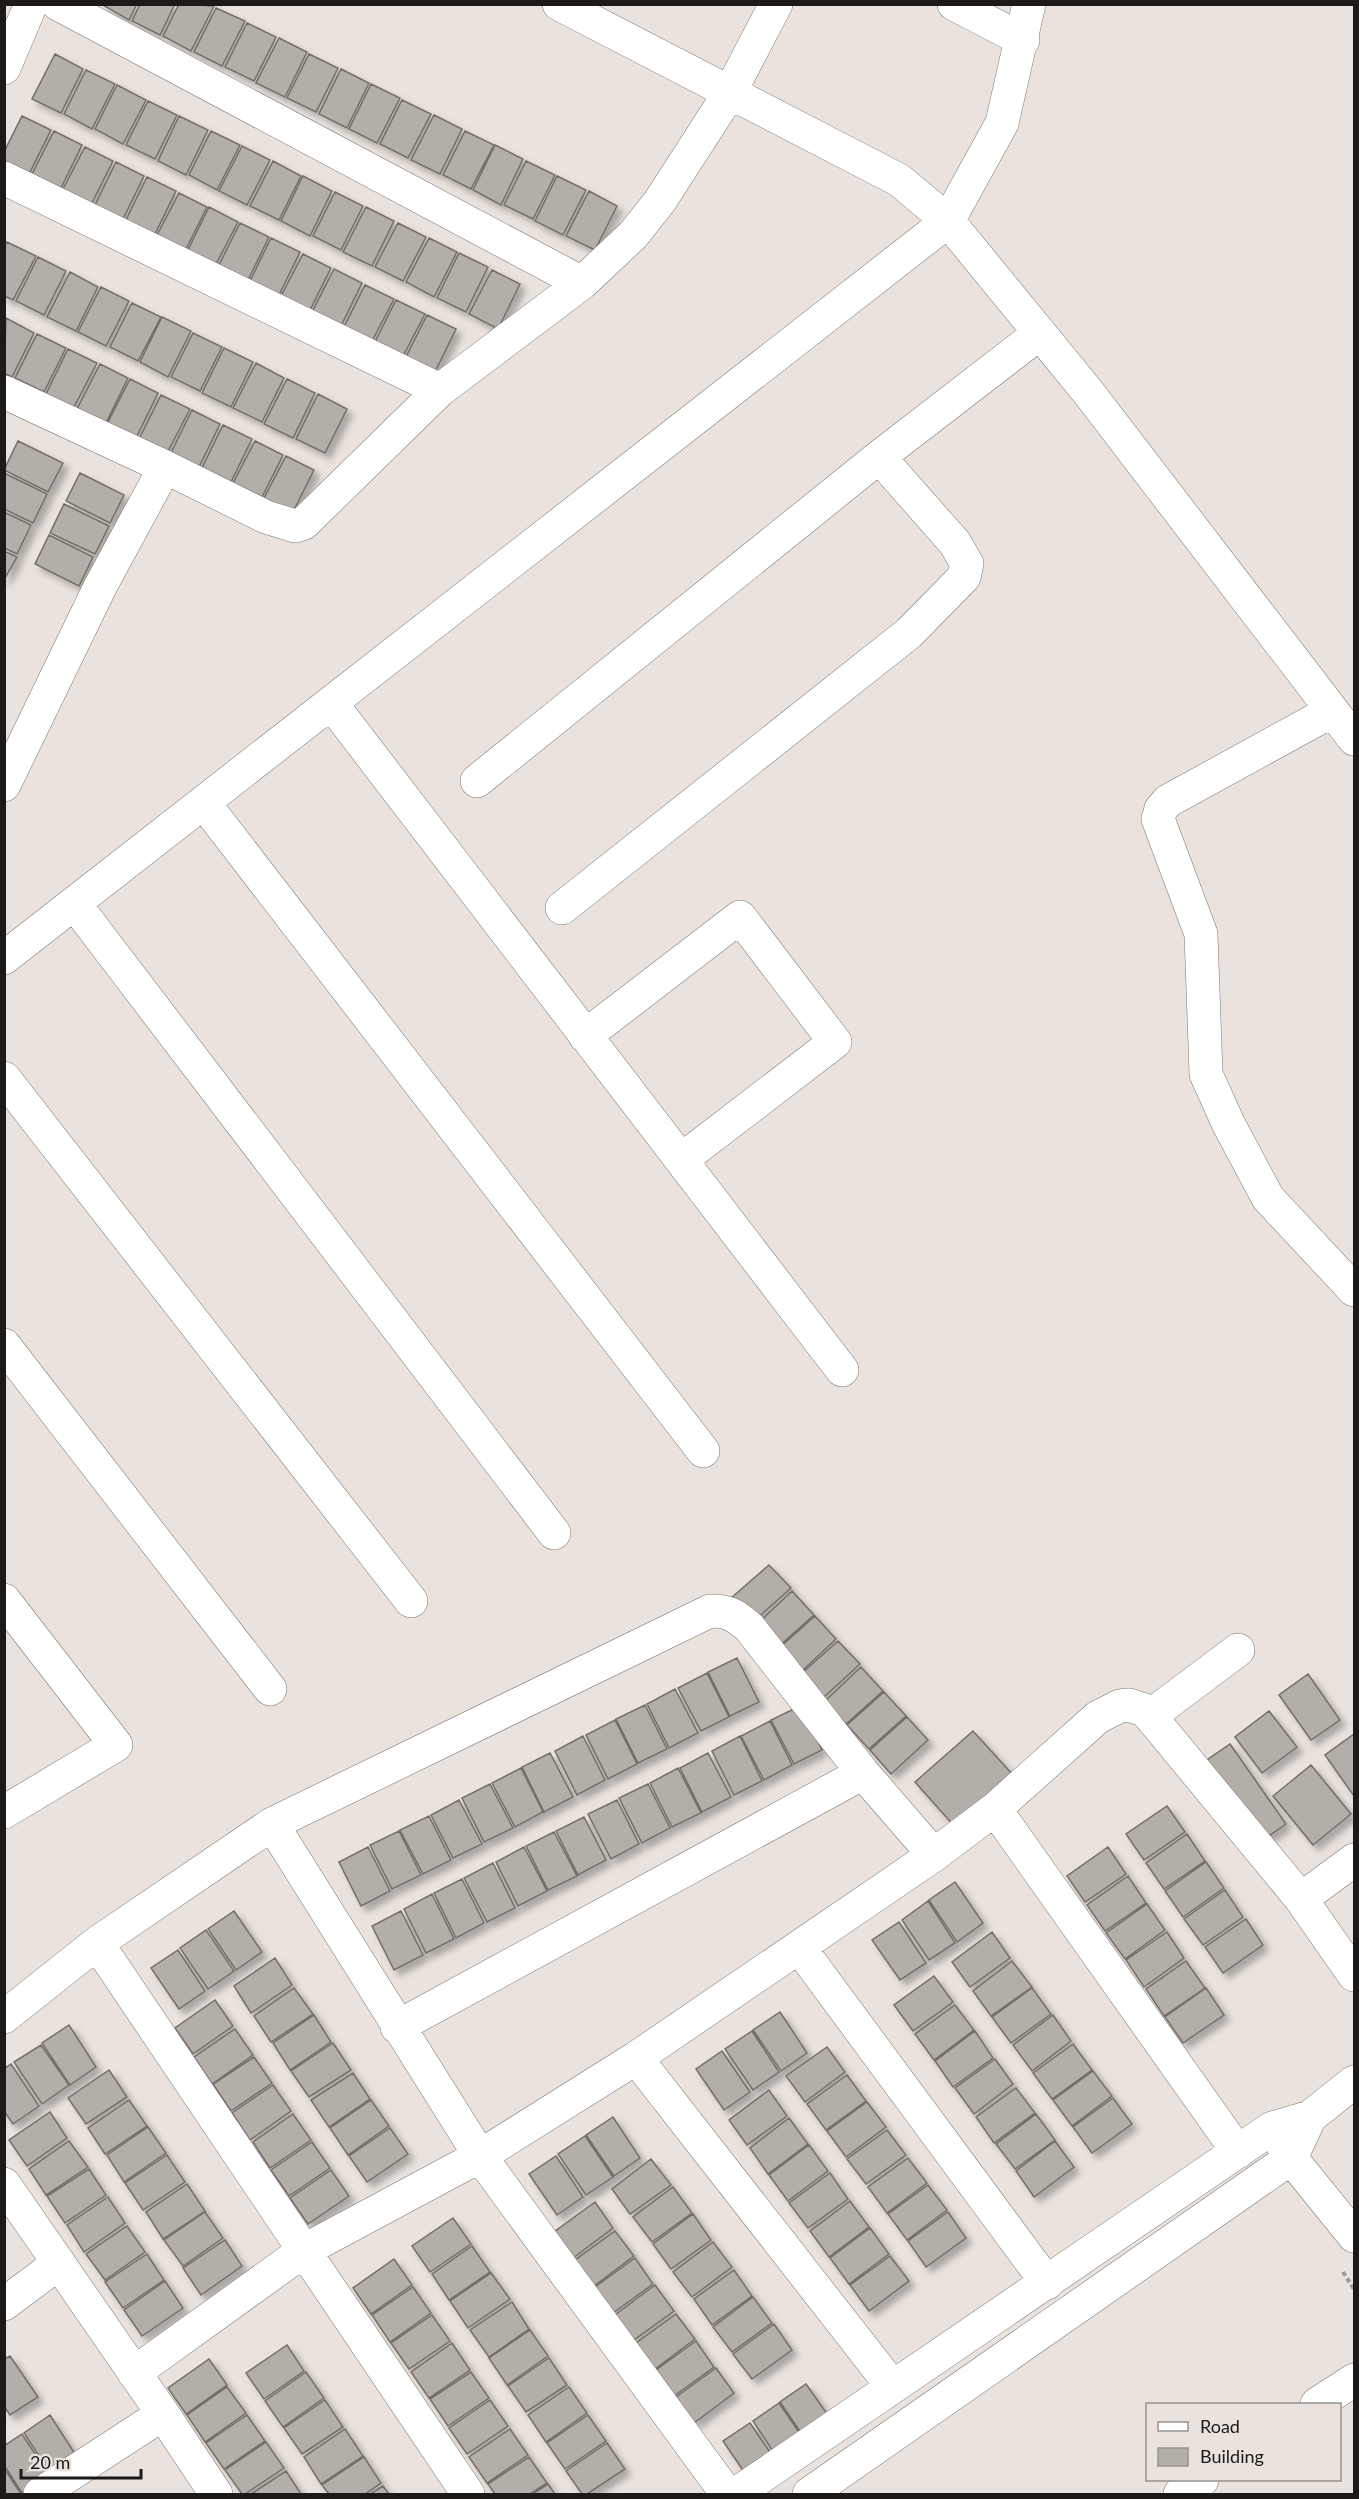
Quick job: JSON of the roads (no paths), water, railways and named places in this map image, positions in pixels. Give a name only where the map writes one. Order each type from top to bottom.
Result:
[{"type":"street","points":[[4,68],[31,4]]},
{"type":"street","points":[[58,4],[582,283]]},
{"type":"street","points":[[559,4],[899,180],[948,221],[1095,402],[1354,739]]},
{"type":"street","points":[[8,404],[165,467],[266,517],[285,524],[299,525],[440,390],[582,283],[633,235],[660,201],[729,94],[776,4]]},
{"type":"street","points":[[954,4],[1023,40]]},
{"type":"street","points":[[10,944],[74,903],[204,803],[948,221],[1002,123],[1023,40],[1029,4]]},
{"type":"street","points":[[4,178],[440,390]]},
{"type":"street","points":[[477,781],[879,457],[1040,333]]},
{"type":"street","points":[[562,908],[909,633],[964,577],[967,564],[955,543],[879,457]]},
{"type":"street","points":[[4,785],[100,588],[165,467]]},
{"type":"street","points":[[331,703],[842,1370]]},
{"type":"street","points":[[1332,711],[1168,801],[1161,809],[1158,819],[1201,934],[1206,1074],[1228,1123],[1268,1198],[1354,1290]]},
{"type":"street","points":[[204,803],[703,1451]]},
{"type":"street","points":[[74,903],[554,1533]]},
{"type":"street","points":[[585,1036],[740,918],[835,1042],[681,1160]]},
{"type":"street","points":[[4,1078],[411,1601]]},
{"type":"street","points":[[4,1345],[270,1689]]},
{"type":"street","points":[[4,1600],[116,1745],[4,1812]]},
{"type":"street","points":[[4,2017],[98,1943],[272,1824],[710,1611],[724,1610],[738,1617],[749,1627],[863,1773],[934,1855]]},
{"type":"street","points":[[1150,1716],[1238,1650]]},
{"type":"street","points":[[134,2373],[305,2250],[480,2156],[636,2058],[934,1855],[995,1809],[1098,1717],[1120,1706],[1129,1705],[1144,1710],[1150,1716],[1301,1899],[1354,1975]]},
{"type":"street","points":[[397,2027],[863,1773]]},
{"type":"street","points":[[995,1809],[1238,2152]]},
{"type":"street","points":[[272,1824],[397,2027],[480,2156],[727,2494]]},
{"type":"street","points":[[1301,1899],[1354,1860]]},
{"type":"street","points":[[98,1943],[468,2494]]},
{"type":"street","points":[[799,1947],[1047,2283]]},
{"type":"street","points":[[636,2058],[892,2386]]},
{"type":"street","points":[[736,2494],[1272,2128],[1310,2116],[1354,2082]]},
{"type":"street","points":[[809,2494],[1291,2158],[1310,2116]]},
{"type":"street","points":[[1272,2128],[1291,2158],[1354,2236]]},
{"type":"street","points":[[4,2184],[216,2494]]},
{"type":"street","points":[[4,2304],[59,2263]]},
{"type":"street","points":[[1319,2403],[1354,2380]]},
{"type":"street","points":[[40,2494],[163,2414]]},
{"type":"street","points":[[1179,2494],[1200,2481]]}]
